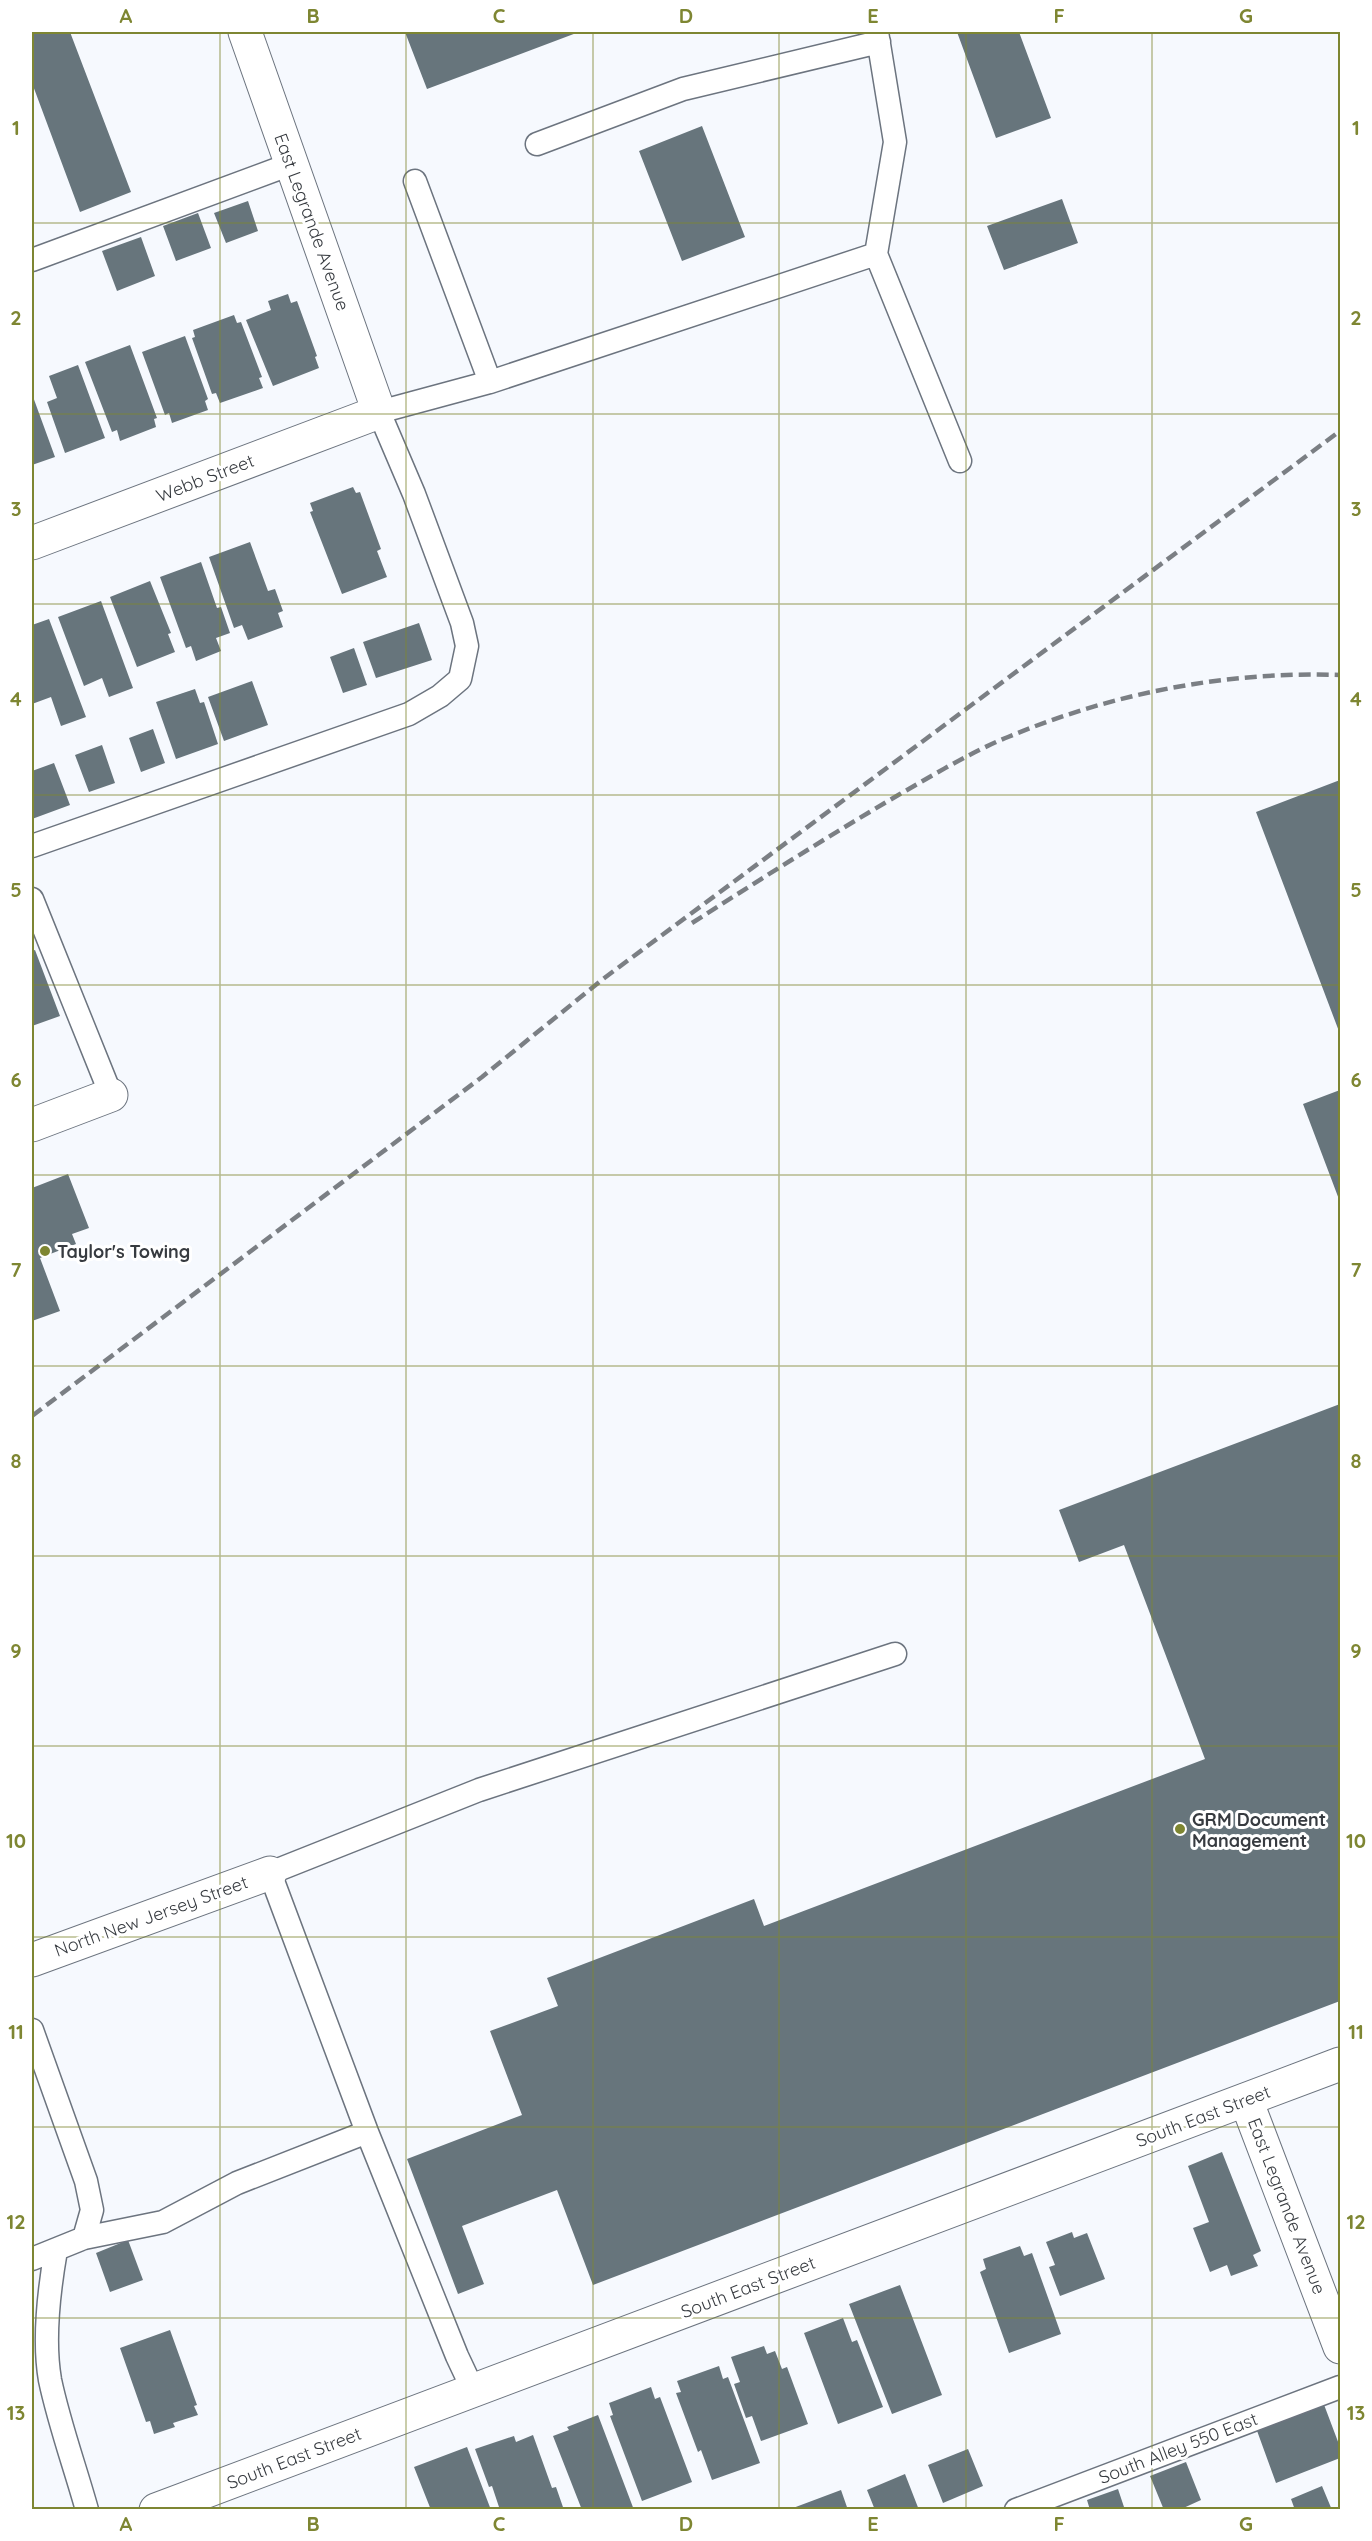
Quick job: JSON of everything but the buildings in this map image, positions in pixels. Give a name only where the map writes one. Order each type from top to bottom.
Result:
[{"type":"street","name":"East Legrande Avenue","points":[[245,32],[379,412]]},
{"type":"street","name":"Webb Street","points":[[32,543],[379,412]]},
{"type":"street","points":[[32,1125],[111,1095]]},
{"type":"street","name":"North New Jersey Street","points":[[32,1960],[270,1872]]},
{"type":"street","name":"South East Street","points":[[156,2510],[195,2503],[473,2390],[1341,2064]]},
{"type":"street","name":"East Legrande Avenue","points":[[1246,2100],[1341,2347]]},
{"type":"lane","points":[[537,144],[683,89],[878,37],[896,142],[876,254],[960,461]]},
{"type":"lane","points":[[32,260],[291,164]]},
{"type":"lane","points":[[415,181],[490,382]]},
{"type":"lane","points":[[32,846],[409,714],[440,696],[460,679],[467,646],[462,623],[414,494],[379,412],[490,382],[876,254]]},
{"type":"lane","points":[[32,899],[111,1095]]},
{"type":"lane","points":[[473,2390],[457,2356],[367,2132],[270,1872],[478,1790],[895,1654]]},
{"type":"lane","points":[[32,2030],[86,2181],[93,2210],[84,2238]]},
{"type":"lane","points":[[32,2259],[84,2238],[163,2222],[237,2183],[367,2132]]},
{"type":"lane","points":[[56,2250],[49,2295],[50,2379],[87,2510]]},
{"type":"lane","name":"South Alley 550 East","points":[[1016,2510],[1341,2387]]},
{"type":"railway","points":[[32,1416],[482,1077],[603,979],[1340,431]]},
{"type":"railway","points":[[692,923],[822,841],[940,771],[994,743],[1048,722],[1129,697],[1213,681],[1255,677],[1340,675]]},
{"type":"place","name":"Taylor's Towing","points":[[45,1251]]},
{"type":"place","name":"GRM Document Management","points":[[1180,1829]]}]
